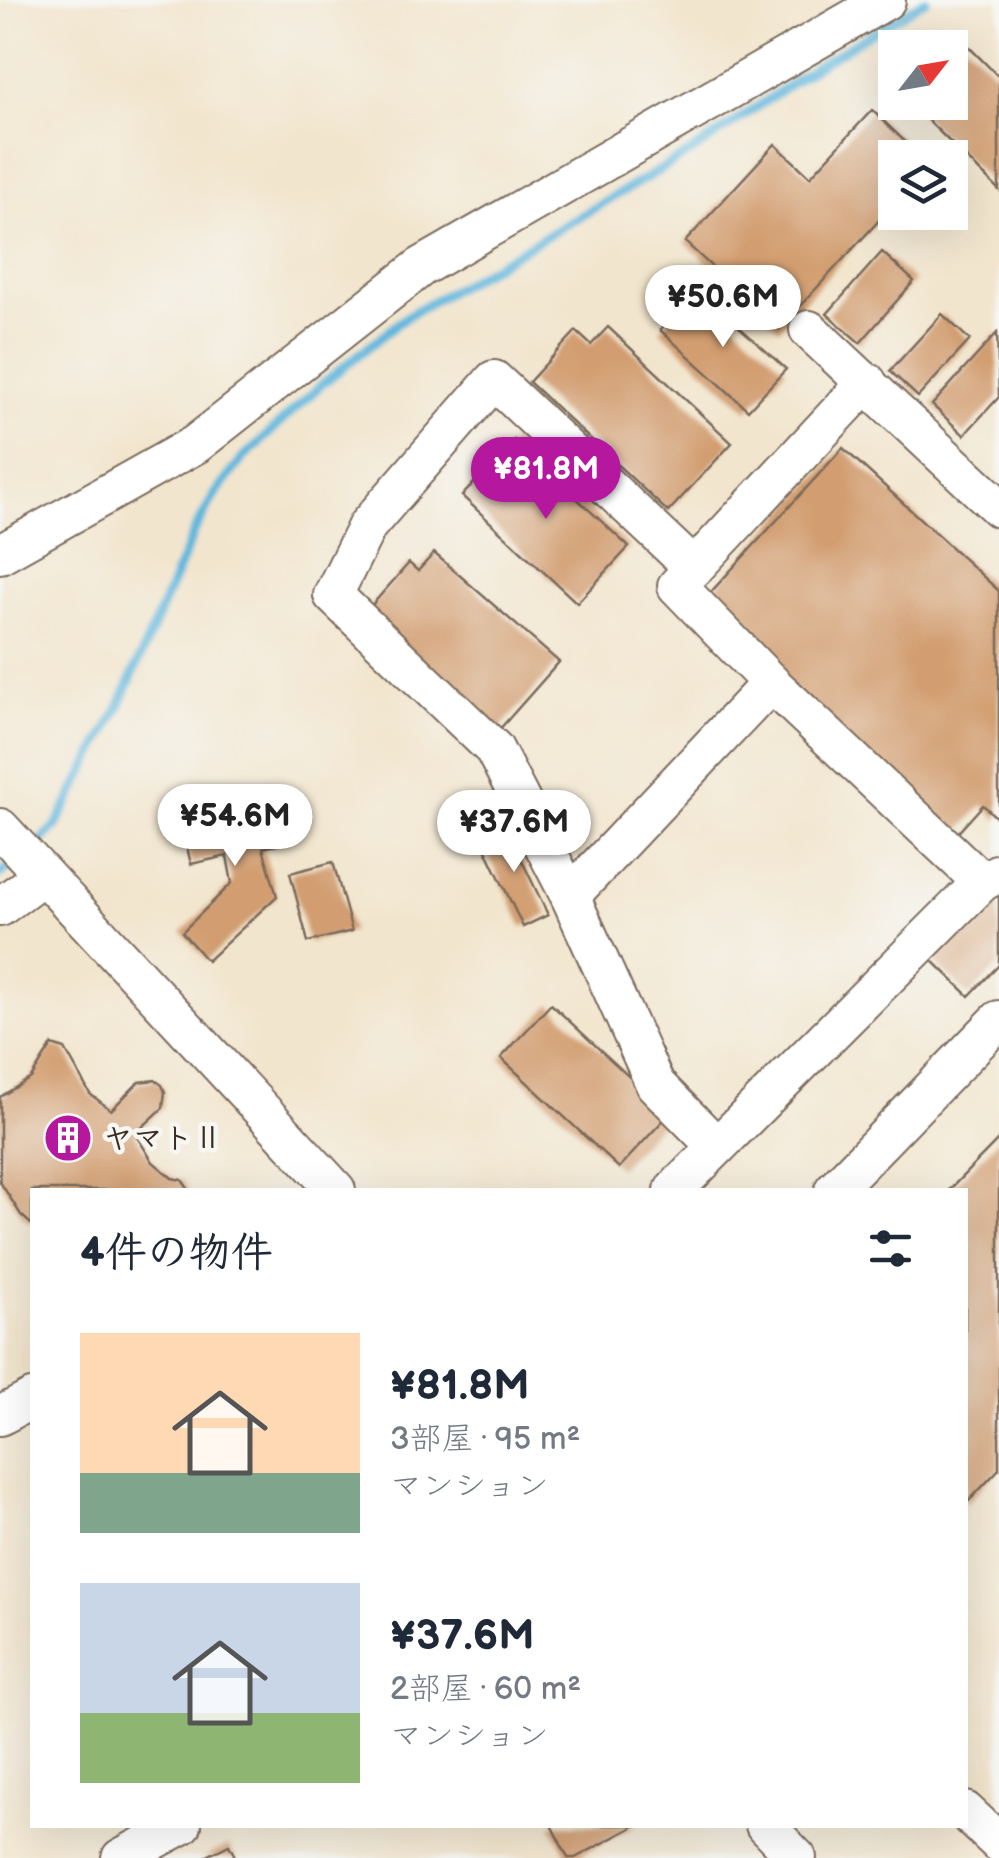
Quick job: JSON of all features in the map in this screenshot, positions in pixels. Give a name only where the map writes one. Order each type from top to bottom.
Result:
[{"type":"street","points":[[0,554],[196,444],[421,267],[886,0]]},
{"type":"street","points":[[808,330],[999,508]]},
{"type":"street","points":[[694,568],[494,380],[367,526],[333,596],[494,749],[570,896],[655,1084],[716,1146]]},
{"type":"street","points":[[676,1188],[991,878],[772,682],[677,586],[867,382]]},
{"type":"street","points":[[570,896],[772,682]]},
{"type":"street","points":[[2,833],[334,1188]]},
{"type":"street","points":[[0,907],[44,874]]},
{"type":"street","points":[[836,1188],[999,1020]]},
{"type":"street","points":[[0,1416],[30,1400]]},
{"type":"street","points":[[968,1814],[999,1843]]},
{"type":"street","points":[[121,1858],[176,1828]]},
{"type":"street","points":[[768,1828],[796,1858]]},
{"type":"building","points":[[968,46],[999,77],[999,190],[968,160],[968,140],[948,140],[927,120],[968,120]]},
{"type":"building","points":[[872,110],[878,120],[903,140],[878,140],[878,221],[779,329],[685,242],[775,144],[810,177]]},
{"type":"building","points":[[882,252],[914,281],[860,343],[827,314]]},
{"type":"building","points":[[697,289],[786,369],[748,410],[660,330]]},
{"type":"building","points":[[942,314],[970,340],[918,397],[890,371]]},
{"type":"building","points":[[608,327],[732,443],[668,512],[529,382],[576,331],[591,345]]},
{"type":"building","points":[[997,333],[999,397],[964,435],[932,405]]},
{"type":"building","points":[[514,440],[629,547],[577,603],[462,496]]},
{"type":"building","points":[[843,448],[999,591],[999,820],[983,805],[954,837],[700,604]]},
{"type":"building","points":[[434,553],[559,662],[498,731],[364,614],[409,563],[418,571]]},
{"type":"building","points":[[278,797],[288,842],[263,848],[277,896],[207,961],[182,932],[232,883],[227,856],[191,864],[185,839],[196,837],[191,817]]},
{"type":"building","points":[[504,823],[548,915],[523,927],[479,835]]},
{"type":"building","points":[[333,862],[352,931],[308,942],[290,873]]},
{"type":"building","points":[[999,888],[999,965],[969,996],[930,958]]},
{"type":"building","points":[[551,1004],[669,1114],[619,1168],[501,1058]]},
{"type":"building","name":"ヤマトⅡ","points":[[52,1045],[65,1049],[90,1094],[111,1110],[139,1082],[155,1080],[165,1092],[163,1108],[135,1134],[153,1162],[172,1178],[182,1180],[188,1188],[30,1188],[30,1223],[0,1182],[0,1097],[31,1078]]},
{"type":"building","points":[[999,1139],[999,1469],[968,1502],[968,1188],[951,1188]]},
{"type":"building","points":[[553,1828],[631,1828],[575,1858],[568,1858]]},
{"type":"building","points":[[229,1845],[236,1858],[203,1858]]},
{"type":"waterway","points":[[34,848],[56,826],[119,707],[194,532],[216,493],[244,457],[322,384],[407,316],[693,151],[815,67],[926,0]]},
{"type":"waterway","points":[[0,874],[18,860]]},
{"type":"place","name":"ヤマトⅡ","points":[[68,1138]]}]
